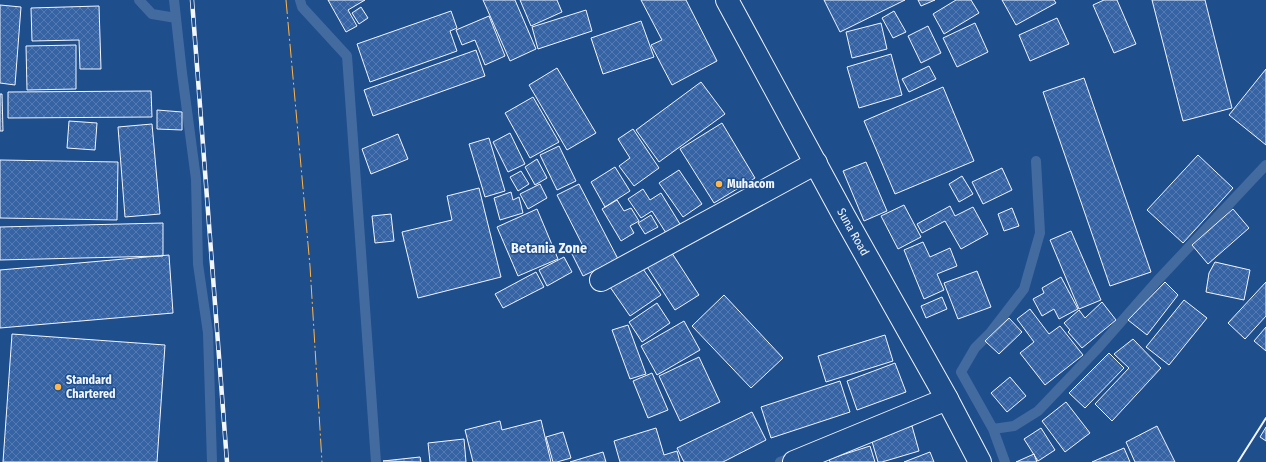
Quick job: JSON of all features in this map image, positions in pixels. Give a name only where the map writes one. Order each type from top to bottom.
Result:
[{"type":"street","name":"Suna Road","points":[[727,0],[980,462]]},
{"type":"street","points":[[601,280],[816,163]]},
{"type":"street","points":[[794,462],[946,399]]},
{"type":"building","points":[[328,0],[365,0],[348,10],[357,26],[346,32]]},
{"type":"building","points":[[483,0],[515,0],[536,49],[510,61]]},
{"type":"building","points":[[520,0],[557,0],[562,12],[531,26]]},
{"type":"building","points":[[641,0],[686,0],[717,61],[672,85],[651,45],[662,40]]},
{"type":"building","points":[[824,0],[905,0],[840,32]]},
{"type":"building","points":[[918,0],[935,0],[921,6]]},
{"type":"building","points":[[956,0],[971,0],[979,13],[944,34],[933,14]]},
{"type":"building","points":[[1002,0],[1054,0],[1056,3],[1016,25]]},
{"type":"building","points":[[1104,0],[1117,0],[1136,44],[1114,53],[1093,5]]},
{"type":"building","points":[[1152,0],[1205,0],[1232,108],[1183,121]]},
{"type":"building","points":[[0,5],[21,7],[15,85],[0,83]]},
{"type":"building","points":[[99,6],[101,69],[80,69],[79,40],[32,41],[31,8]]},
{"type":"building","points":[[361,7],[368,18],[359,24],[352,13]]},
{"type":"building","points":[[586,10],[592,31],[538,49],[532,27]]},
{"type":"building","points":[[451,11],[457,28],[450,31],[457,51],[370,82],[357,44]]},
{"type":"building","points":[[894,11],[906,32],[893,38],[882,18]]},
{"type":"building","points":[[489,16],[505,56],[485,65],[475,40],[462,45],[456,30]]},
{"type":"building","points":[[1057,18],[1069,44],[1030,61],[1019,35]]},
{"type":"building","points":[[641,21],[654,57],[603,74],[591,38]]},
{"type":"building","points":[[881,23],[887,49],[852,58],[846,32]]},
{"type":"building","points":[[975,23],[988,52],[957,67],[943,38]]},
{"type":"building","points":[[928,26],[941,53],[921,63],[908,36]]},
{"type":"building","points":[[76,45],[76,89],[27,90],[26,46]]},
{"type":"building","points":[[476,50],[485,76],[373,116],[364,90]]},
{"type":"building","points":[[891,54],[902,95],[859,108],[847,67]]},
{"type":"building","points":[[929,66],[936,79],[909,92],[902,79]]},
{"type":"building","points":[[557,68],[596,133],[567,150],[529,85]]},
{"type":"building","points":[[1266,69],[1266,145],[1229,115]]},
{"type":"building","points":[[1084,78],[1151,272],[1110,286],[1043,92]]},
{"type":"building","points":[[701,82],[725,114],[659,162],[636,130]]},
{"type":"building","points":[[943,87],[974,161],[895,194],[864,121]]},
{"type":"building","points":[[151,91],[152,117],[8,118],[8,92]]},
{"type":"building","points":[[0,94],[2,94],[3,131],[0,131]]},
{"type":"building","points":[[533,97],[559,142],[530,158],[505,113]]},
{"type":"building","points":[[157,110],[182,112],[182,130],[157,129]]},
{"type":"building","points":[[69,121],[97,123],[95,150],[67,148]]},
{"type":"building","points":[[722,123],[755,178],[714,203],[680,149]]},
{"type":"building","points":[[152,124],[160,214],[125,217],[118,127]]},
{"type":"building","points":[[633,129],[659,168],[634,186],[619,166],[630,158],[618,139]]},
{"type":"building","points":[[510,133],[525,164],[508,172],[493,142]]},
{"type":"building","points":[[398,134],[408,159],[371,174],[362,149]]},
{"type":"building","points":[[489,138],[505,191],[485,197],[469,144]]},
{"type":"building","points":[[559,146],[576,181],[557,190],[540,155]]},
{"type":"building","points":[[1198,155],[1233,188],[1183,243],[1147,210]]},
{"type":"building","points":[[537,159],[547,178],[535,185],[525,167]]},
{"type":"building","points":[[0,160],[118,162],[117,220],[0,218]]},
{"type":"building","points":[[866,162],[887,211],[864,221],[843,171]]},
{"type":"building","points":[[615,167],[630,191],[605,207],[591,182]]},
{"type":"building","points":[[1002,168],[1012,190],[983,204],[972,182]]},
{"type":"building","points":[[679,170],[702,204],[683,217],[659,183]]},
{"type":"building","points":[[521,171],[529,184],[518,191],[510,177]]},
{"type":"building","points":[[962,176],[973,194],[959,202],[949,184]]},
{"type":"building","points":[[540,184],[547,198],[528,209],[520,194]]},
{"type":"building","points":[[579,184],[618,259],[583,276],[572,254],[584,248],[557,195]]},
{"type":"building","points":[[479,188],[501,277],[418,298],[402,232],[452,220],[447,196]]},
{"type":"building","points":[[643,189],[650,200],[661,193],[680,224],[666,233],[652,211],[641,218],[628,199]]},
{"type":"building","points":[[511,192],[513,200],[519,197],[523,213],[500,220],[494,198]]},
{"type":"building","points":[[617,200],[624,211],[631,208],[639,221],[630,226],[634,233],[621,241],[602,209]]},
{"type":"building","points":[[904,205],[921,237],[898,249],[881,216]]},
{"type":"building","points":[[950,206],[955,216],[973,207],[988,234],[961,249],[945,221],[922,233],[917,224]]},
{"type":"building","points":[[1012,208],[1019,226],[1004,231],[998,214]]},
{"type":"building","points":[[537,209],[558,259],[518,276],[497,227]]},
{"type":"building","points":[[1233,209],[1249,228],[1208,264],[1192,245]]},
{"type":"building","points":[[391,214],[394,241],[375,243],[372,216]]},
{"type":"building","points":[[651,215],[658,227],[645,234],[638,223]]},
{"type":"building","points":[[163,223],[163,256],[0,260],[0,227]]},
{"type":"building","points":[[1071,231],[1101,300],[1079,309],[1050,240]]},
{"type":"building","points":[[923,242],[930,257],[950,248],[957,266],[937,274],[944,290],[924,299],[904,250]]},
{"type":"building","points":[[668,247],[699,295],[675,310],[644,262]]},
{"type":"building","points":[[169,255],[173,313],[0,328],[0,270]]},
{"type":"building","points":[[564,257],[572,272],[547,286],[539,270]]},
{"type":"building","points":[[1215,262],[1250,270],[1244,300],[1206,292],[1209,273]]},
{"type":"building","points":[[641,266],[661,295],[630,316],[610,287]]},
{"type":"building","points":[[977,271],[991,307],[958,319],[944,283]]},
{"type":"building","points":[[536,272],[544,287],[503,308],[495,294]]},
{"type":"building","points":[[1061,277],[1078,309],[1059,319],[1054,309],[1042,316],[1033,299],[1044,293],[1042,288]]},
{"type":"building","points":[[1165,282],[1178,295],[1147,335],[1128,320]]},
{"type":"building","points":[[1266,282],[1266,316],[1245,339],[1228,323]]},
{"type":"building","points":[[724,295],[783,358],[751,388],[692,326]]},
{"type":"building","points":[[942,297],[947,309],[926,318],[921,306]]},
{"type":"building","points":[[1184,300],[1207,318],[1169,365],[1146,347]]},
{"type":"building","points":[[1102,302],[1116,320],[1082,348],[1068,332],[1070,330],[1064,323],[1079,310],[1085,318]]},
{"type":"building","points":[[657,303],[670,323],[642,342],[629,322]]},
{"type":"building","points":[[1030,309],[1049,334],[1060,326],[1083,355],[1045,385],[1020,353],[1034,342],[1017,319]]},
{"type":"building","points":[[1009,318],[1022,332],[999,354],[985,341]]},
{"type":"building","points":[[684,321],[700,350],[657,375],[641,346]]},
{"type":"building","points":[[628,325],[646,374],[630,379],[612,330]]},
{"type":"building","points":[[1266,327],[1266,351],[1254,341]]},
{"type":"building","points":[[12,334],[165,345],[157,462],[3,462]]},
{"type":"building","points":[[885,335],[893,361],[826,382],[818,356]]},
{"type":"building","points":[[1133,339],[1161,368],[1112,421],[1095,404],[1129,368],[1114,354]]},
{"type":"building","points":[[1109,353],[1124,368],[1085,408],[1069,393]]},
{"type":"building","points":[[699,357],[720,402],[680,421],[659,376]]},
{"type":"building","points":[[895,363],[906,392],[857,410],[847,381]]},
{"type":"building","points":[[652,373],[668,410],[648,418],[633,381]]},
{"type":"building","points":[[1010,377],[1026,396],[1007,412],[991,393]]},
{"type":"building","points":[[840,381],[850,412],[771,438],[761,407]]},
{"type":"building","points":[[1066,402],[1090,433],[1065,452],[1042,421]]},
{"type":"building","points":[[752,412],[766,440],[723,462],[684,462],[677,448]]},
{"type":"building","points":[[541,420],[551,462],[473,462],[465,430],[500,421],[502,430]]},
{"type":"building","points":[[912,426],[919,451],[878,462],[871,438]]},
{"type":"building","points":[[1157,426],[1175,462],[1135,462],[1126,442]]},
{"type":"building","points":[[1266,427],[1266,441],[1260,437]]},
{"type":"building","points":[[656,428],[664,455],[677,451],[680,462],[620,462],[614,441]]},
{"type":"building","points":[[1041,428],[1055,450],[1038,461],[1024,439]]},
{"type":"building","points":[[563,432],[571,458],[553,462],[546,437]]},
{"type":"building","points":[[464,439],[466,462],[430,462],[428,443]]},
{"type":"building","points":[[870,446],[875,462],[830,462],[829,459]]},
{"type":"building","points":[[1124,448],[1130,462],[1092,462]]},
{"type":"building","points":[[603,452],[606,462],[570,462]]},
{"type":"building","points":[[930,452],[934,462],[904,462]]},
{"type":"building","points":[[1034,454],[1037,462],[1016,462]]},
{"type":"building","points":[[420,457],[421,462],[383,461]]},
{"type":"waterway","points":[[139,0],[152,14],[176,18]]},
{"type":"waterway","points":[[174,0],[196,179],[198,264],[208,333],[212,462]]},
{"type":"waterway","points":[[300,0],[302,7],[347,56],[376,462]]},
{"type":"waterway","points":[[1005,462],[993,429],[961,372],[975,348],[990,333],[1024,289],[1040,233],[1036,161]]},
{"type":"waterway","points":[[993,429],[1014,426],[1038,411],[1099,347],[1157,281],[1266,165]]},
{"type":"waterway","points":[[780,462],[796,456]]},
{"type":"railway","points":[[192,0],[227,462]]},
{"type":"wall","points":[[1238,462],[1266,418]]},
{"type":"power","points":[[286,0],[310,266],[322,462]]},
{"type":"place","name":"Muhacom","points":[[719,184]]},
{"type":"place","name":"Standard Chartered","points":[[58,387]]},
{"type":"district","name":"Betania Zone","points":[[549,248]]}]
